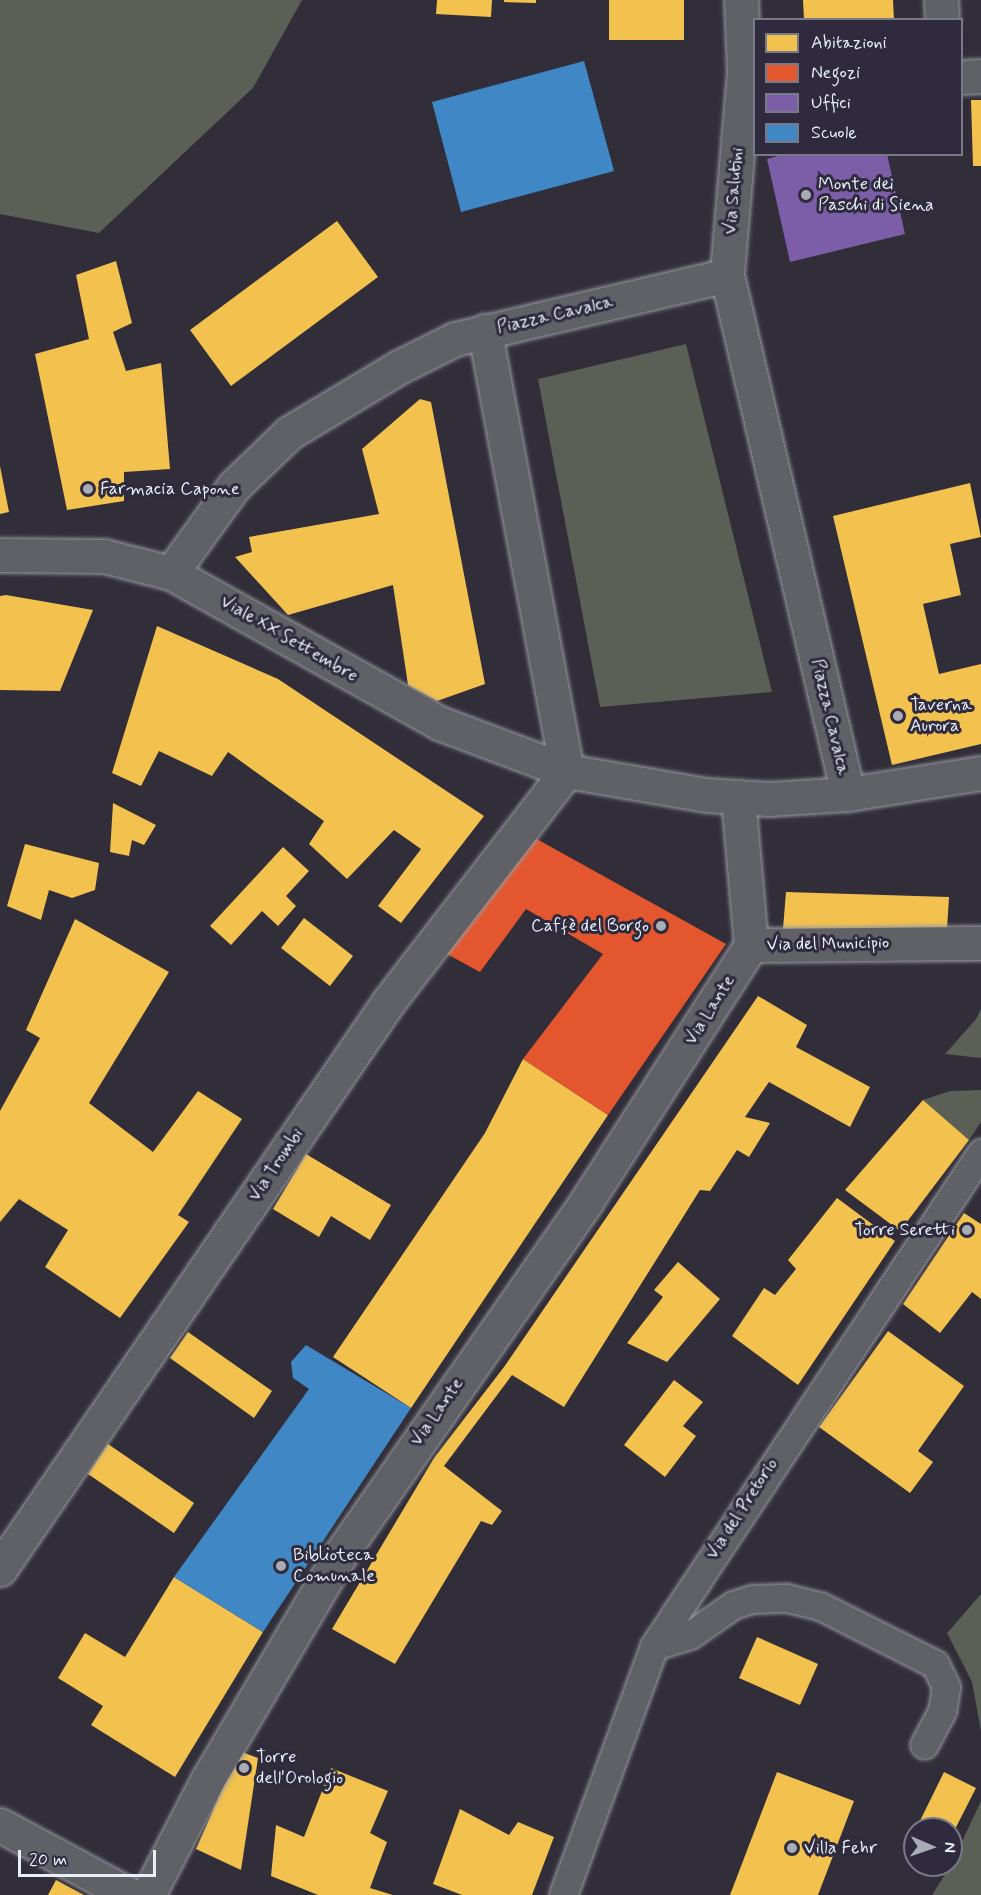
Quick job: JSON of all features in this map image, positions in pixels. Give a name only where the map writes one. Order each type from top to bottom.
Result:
[{"type":"street","name":"Via Salutini","points":[[727,275],[749,71],[741,0]]},
{"type":"street","points":[[941,0],[942,18]]},
{"type":"street","points":[[963,76],[981,76]]},
{"type":"street","name":"Piazza Cavalca","points":[[727,275],[848,794],[738,797],[567,771],[485,332],[727,275]]},
{"type":"street","points":[[171,573],[234,486],[289,433],[399,367],[455,339],[485,332]]},
{"type":"street","name":"Viale XX Settembre","points":[[0,555],[104,556],[171,573],[439,723],[567,771]]},
{"type":"street","name":"Via Trombi","points":[[0,1569],[389,1001],[567,771]]},
{"type":"street","points":[[848,794],[981,773]]},
{"type":"street","name":"Via del Municipio","points":[[738,797],[751,945],[981,943]]},
{"type":"street","name":"Via Lante","points":[[148,1895],[208,1779],[340,1555],[586,1202],[751,945]]},
{"type":"street","points":[[0,1825],[130,1895]]},
{"type":"lane","name":"Via del Pretorio","points":[[563,1895],[654,1646],[978,1167]]},
{"type":"lane","points":[[654,1646],[690,1635],[733,1605],[752,1599],[787,1598],[820,1606],[935,1664],[946,1687],[942,1711],[924,1744]]},
{"type":"shaded area","points":[[0,0],[302,0],[253,88],[99,233],[0,214]]},
{"type":"shaded area","points":[[686,344],[772,692],[600,707],[538,379]]},
{"type":"shaded area","points":[[981,1009],[981,1058],[945,1054],[976,1019]]},
{"type":"shaded area","points":[[981,1090],[981,1122],[969,1140],[923,1100],[950,1091]]},
{"type":"shaded area","points":[[981,1594],[981,1731],[972,1682],[947,1633]]},
{"type":"shaded area","points":[[981,1801],[981,1895],[932,1895],[943,1877],[963,1877],[963,1839]]},
{"type":"building: Abitazioni","points":[[437,0],[492,0],[491,17],[436,14]]},
{"type":"building: Abitazioni","points":[[504,0],[536,0],[536,3],[504,2]]},
{"type":"building: Abitazioni","points":[[609,0],[684,0],[684,40],[609,40]]},
{"type":"building: Abitazioni","points":[[803,0],[893,0],[894,18],[804,18]]},
{"type":"building: Abitazioni","points":[[971,100],[981,100],[981,166],[973,166]]},
{"type":"building: Abitazioni","points":[[337,221],[378,277],[231,386],[190,330]]},
{"type":"building: Abitazioni","points":[[116,261],[132,323],[113,332],[126,371],[161,363],[170,469],[124,472],[124,501],[67,510],[35,354],[89,339],[76,275]]},
{"type":"building: Abitazioni","points":[[420,399],[431,402],[485,684],[437,701],[408,685],[393,585],[288,615],[235,557],[252,552],[249,537],[379,514],[362,449]]},
{"type":"building: Abitazioni","points":[[0,466],[9,512],[0,514]]},
{"type":"building: Abitazioni","points":[[970,483],[981,537],[950,544],[961,595],[923,604],[939,674],[981,664],[981,744],[892,765],[833,516]]},
{"type":"building: Abitazioni","points":[[6,595],[93,610],[60,691],[0,690],[0,596]]},
{"type":"building: Abitazioni","points":[[157,626],[278,679],[484,816],[401,923],[378,906],[421,849],[394,830],[347,879],[309,844],[324,821],[228,752],[212,776],[159,751],[141,786],[112,773]]},
{"type":"building: Abitazioni","points":[[113,803],[156,825],[144,845],[132,840],[129,856],[110,852]]},
{"type":"building: Abitazioni","points":[[25,844],[99,863],[95,890],[72,898],[49,890],[41,920],[7,906]]},
{"type":"building: Abitazioni","points":[[283,847],[309,871],[286,896],[296,906],[278,926],[262,911],[231,945],[210,926]]},
{"type":"building: Abitazioni","points":[[786,892],[949,897],[947,929],[783,929]]},
{"type":"building: Abitazioni","points":[[304,918],[353,956],[330,986],[281,948]]},
{"type":"building: Abitazioni","points":[[75,919],[169,972],[89,1103],[153,1152],[198,1091],[242,1119],[178,1215],[189,1222],[120,1318],[45,1267],[68,1230],[19,1199],[0,1222],[0,1111],[40,1038],[26,1030]]},
{"type":"building: Abitazioni","points":[[758,996],[807,1025],[796,1047],[870,1087],[850,1127],[769,1082],[745,1117],[770,1123],[749,1157],[737,1150],[710,1191],[700,1190],[564,1407],[512,1375],[444,1466],[502,1511],[492,1525],[481,1521],[395,1664],[332,1629],[434,1458],[504,1367]]},
{"type":"building: Abitazioni","points":[[523,1059],[608,1115],[411,1408],[333,1357],[485,1133]]},
{"type":"building: Abitazioni","points":[[923,1100],[969,1140],[900,1231],[845,1190]]},
{"type":"building: Abitazioni","points":[[306,1154],[391,1205],[370,1240],[331,1216],[319,1237],[273,1209]]},
{"type":"building: Abitazioni","points":[[837,1198],[895,1241],[798,1385],[732,1336],[764,1288],[775,1295],[796,1269],[788,1260]]},
{"type":"building: Abitazioni","points":[[964,1213],[981,1224],[981,1299],[972,1292],[940,1333],[903,1304]]},
{"type":"building: Abitazioni","points":[[678,1262],[720,1299],[667,1362],[627,1343],[663,1297],[654,1290]]},
{"type":"building: Abitazioni","points":[[888,1331],[964,1386],[918,1451],[933,1462],[910,1493],[819,1427]]},
{"type":"building: Abitazioni","points":[[188,1332],[272,1391],[254,1418],[170,1358]]},
{"type":"building: Abitazioni","points":[[674,1380],[703,1402],[683,1426],[696,1436],[665,1477],[624,1445]]},
{"type":"building: Abitazioni","points":[[108,1444],[194,1503],[174,1533],[88,1474]]},
{"type":"building: Abitazioni","points":[[174,1577],[263,1632],[175,1777],[91,1725],[103,1706],[58,1678],[85,1633],[125,1657]]},
{"type":"building: Abitazioni","points":[[757,1637],[818,1664],[800,1705],[739,1678]]},
{"type":"building: Abitazioni","points":[[239,1751],[258,1758],[241,1870],[196,1849]]},
{"type":"building: Abitazioni","points":[[331,1768],[388,1791],[370,1833],[387,1842],[370,1888],[393,1895],[318,1895],[271,1876],[276,1825],[304,1837]]},
{"type":"building: Abitazioni","name":"Villa Fehr","points":[[777,1772],[854,1801],[818,1895],[730,1895]]},
{"type":"building: Abitazioni","points":[[944,1772],[976,1788],[961,1817],[922,1817]]},
{"type":"building: Abitazioni","points":[[460,1809],[509,1835],[518,1822],[554,1837],[532,1895],[462,1895],[433,1884]]},
{"type":"building: Abitazioni","points":[[56,1880],[84,1895],[48,1895]]},
{"type":"building: Negozi","points":[[533,837],[726,944],[608,1115],[523,1059],[603,954],[526,909],[480,972],[445,953]]},
{"type":"building: Uffici","points":[[778,156],[887,156],[905,234],[790,262],[767,159]]},
{"type":"building: Scuole","points":[[584,61],[614,171],[461,212],[432,102]]},
{"type":"building: Scuole","points":[[306,1345],[411,1408],[263,1632],[174,1577],[309,1389],[293,1378],[291,1362]]},
{"type":"place","name":"Monte dei Paschi di Siena","points":[[806,195]]},
{"type":"place","name":"Farmacia Capone","points":[[88,489]]},
{"type":"place","name":"Taverna Aurora","points":[[898,716]]},
{"type":"place","name":"Caffè del Borgo","points":[[661,926]]},
{"type":"place","name":"Torre Seretti","points":[[967,1230]]},
{"type":"place","name":"Biblioteca Comunale","points":[[281,1566]]},
{"type":"place","name":"Torre dell'Orologio","points":[[244,1768]]},
{"type":"place","name":"Villa Fehr","points":[[792,1848]]}]
